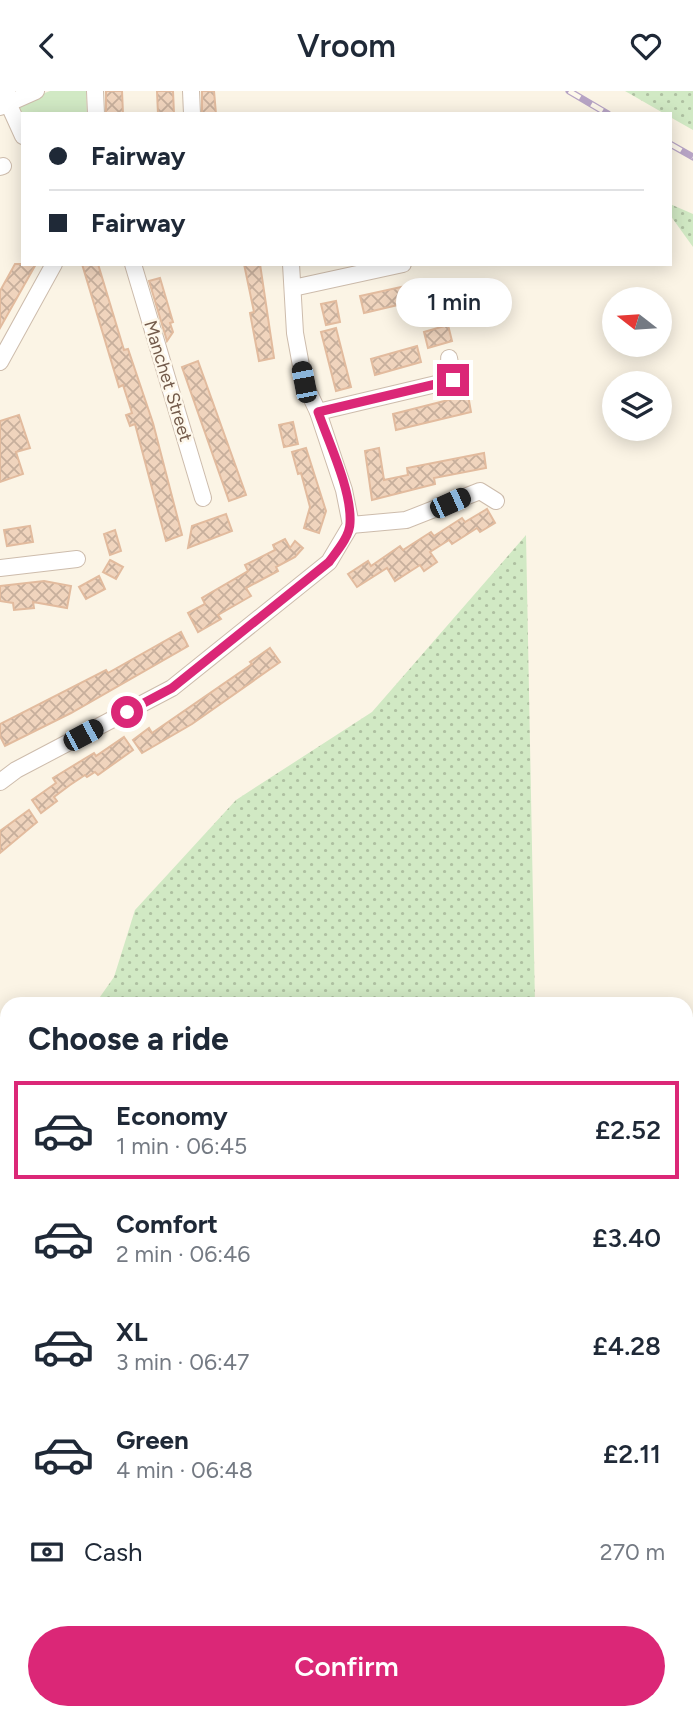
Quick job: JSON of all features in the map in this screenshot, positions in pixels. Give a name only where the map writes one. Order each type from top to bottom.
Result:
[{"type":"street","points":[[21,132],[5,100],[36,91]]},
{"type":"street","points":[[95,91],[96,112]]},
{"type":"street","points":[[191,91],[192,112]]},
{"type":"street","points":[[0,362],[53,266]]},
{"type":"street","name":"Manchet Street","points":[[134,266],[203,498]]},
{"type":"street","points":[[0,782],[16,770],[172,688],[329,562],[351,525],[344,490],[318,412],[304,382],[295,333],[291,266]]},
{"type":"street","points":[[293,288],[394,266]]},
{"type":"street","points":[[318,412],[453,380],[449,358]]},
{"type":"street","points":[[351,525],[406,520],[480,491],[496,502]]},
{"type":"street","points":[[0,568],[77,559]]},
{"type":"green space","points":[[50,91],[86,91],[87,112],[21,112],[17,104]]},
{"type":"green space","points":[[625,91],[693,91],[693,130],[672,118],[672,112],[662,112]]},
{"type":"green space","points":[[672,205],[693,214],[693,247],[672,218]]},
{"type":"green space","points":[[526,535],[535,997],[100,997],[114,977],[135,910],[236,800],[372,712]]},
{"type":"building","points":[[106,91],[122,91],[123,112],[106,112]]},
{"type":"building","points":[[157,91],[173,91],[174,112],[158,112]]},
{"type":"building","points":[[202,91],[214,91],[216,112],[202,112]]},
{"type":"building","points":[[15,264],[35,266],[0,328],[0,291]]},
{"type":"building","points":[[83,266],[99,266],[124,350],[128,349],[153,423],[182,535],[166,541],[135,424],[130,426],[126,415],[132,413],[123,385],[119,387]]},
{"type":"building","points":[[244,266],[260,266],[274,358],[259,361],[250,313],[254,312]]},
{"type":"building","points":[[160,278],[173,322],[170,323],[173,332],[167,341],[149,281]]},
{"type":"building","points":[[415,284],[419,300],[364,313],[360,296]]},
{"type":"building","points":[[336,301],[340,322],[326,325],[321,304]]},
{"type":"building","points":[[448,325],[452,341],[428,348],[424,332]]},
{"type":"building","points":[[336,328],[351,387],[336,391],[321,332]]},
{"type":"building","points":[[417,346],[421,362],[375,375],[371,359]]},
{"type":"building","points":[[198,361],[246,495],[229,501],[182,367]]},
{"type":"building","points":[[468,395],[471,412],[396,430],[393,414]]},
{"type":"building","points":[[19,415],[30,448],[16,452],[23,474],[0,482],[0,421]]},
{"type":"building","points":[[293,422],[298,444],[284,447],[279,425]]},
{"type":"building","points":[[306,448],[326,511],[319,533],[304,528],[310,507],[292,452]]},
{"type":"building","points":[[379,448],[384,480],[408,475],[407,468],[484,453],[486,468],[434,478],[435,484],[372,500],[365,451]]},
{"type":"building","points":[[487,509],[495,523],[480,532],[477,528],[452,544],[449,540],[430,552],[437,562],[424,571],[420,565],[395,581],[387,568],[357,587],[348,574],[368,561],[371,566],[400,546],[403,550],[431,532],[434,536],[462,518],[465,522]]},
{"type":"building","points":[[226,514],[232,531],[188,548],[192,526]]},
{"type":"building","points":[[30,526],[33,542],[7,546],[4,530]]},
{"type":"building","points":[[115,530],[121,551],[110,555],[104,534]]},
{"type":"building","points":[[285,539],[290,548],[295,541],[303,548],[295,557],[276,567],[278,571],[246,588],[251,596],[218,615],[221,619],[198,632],[188,613],[205,604],[202,598],[248,571],[245,565],[275,550],[273,545]]},
{"type":"building","points":[[110,560],[123,567],[116,579],[103,572]]},
{"type":"building","points":[[99,576],[105,589],[86,599],[79,587]]},
{"type":"building","points":[[44,581],[71,586],[67,608],[33,602],[34,608],[14,610],[13,603],[0,601],[0,586]]},
{"type":"building","points":[[181,632],[188,646],[71,713],[5,746],[0,736],[0,724],[106,670],[108,673]]},
{"type":"building","points":[[270,648],[280,662],[192,724],[142,753],[133,740],[149,728],[152,733],[252,664],[250,662]]},
{"type":"building","points":[[124,737],[133,750],[98,775],[95,772],[87,777],[85,775],[70,785],[54,797],[57,801],[41,813],[32,800],[56,783],[53,778],[94,753],[96,756]]},
{"type":"building","points":[[29,810],[37,822],[0,853],[0,831]]},
{"type":"railway","points":[[569,91],[605,112]]},
{"type":"railway","points":[[672,145],[693,157]]},
{"type":"route","points":[[127,712],[172,688],[329,562],[342,544],[351,525],[344,490],[318,412],[453,380]]}]
